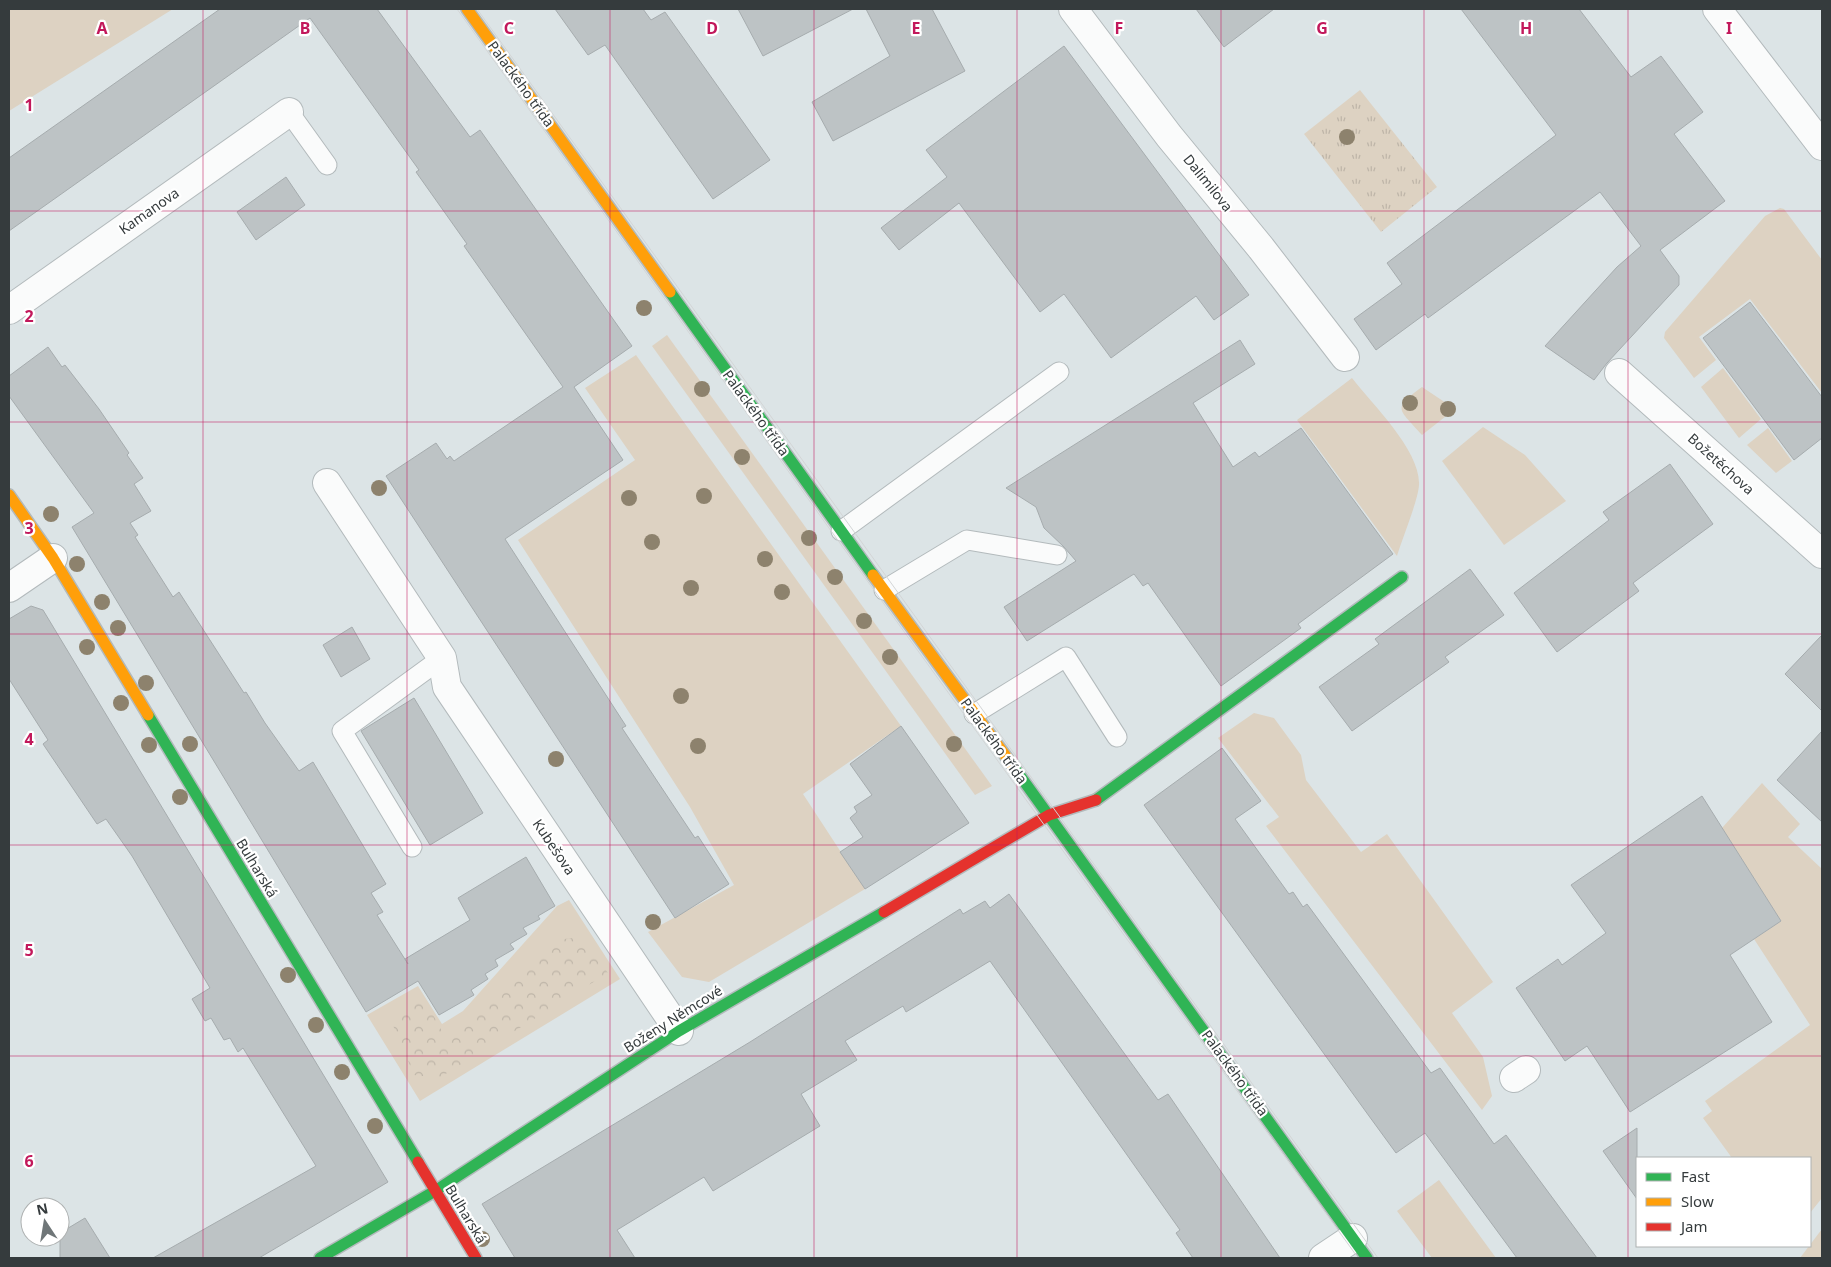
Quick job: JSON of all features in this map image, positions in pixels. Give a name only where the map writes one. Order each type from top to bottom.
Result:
[{"type":"street","name":"Palackého třída","points":[[467,9],[840,531],[1049,815],[1359,1252]]},
{"type":"street","name":"Dalimilova","points":[[1073,9],[1169,136],[1261,248],[1345,357]]},
{"type":"street","points":[[1717,9],[1822,146]]},
{"type":"street","name":"Kamanova","points":[[9,310],[289,112]]},
{"type":"street","name":"Božetěchova","points":[[1619,373],[1822,554]]},
{"type":"street","name":"Kubešova","points":[[327,483],[442,658],[447,687],[678,1031]]},
{"type":"street","name":"Bulharská","points":[[9,495],[53,558],[476,1258]]},
{"type":"street","points":[[9,588],[53,558]]},
{"type":"street","points":[[1049,815],[1095,801],[1402,577]]},
{"type":"street","name":"Boženy Němcové","points":[[320,1258],[435,1191],[678,1031],[1049,815]]},
{"type":"street","points":[[1324,1258],[1359,1252]]},
{"type":"lane","points":[[289,112],[327,165]]},
{"type":"lane","points":[[840,531],[1059,372]]},
{"type":"lane","points":[[884,590],[967,540],[1057,555]]},
{"type":"lane","points":[[974,714],[1066,657],[1117,736]]},
{"type":"lane","points":[[412,847],[342,731],[442,658]]},
{"type":"green space","points":[[9,9],[173,9],[9,111]]},
{"type":"green space","points":[[1360,90],[1437,187],[1381,232],[1304,134]]},
{"type":"green space","points":[[1780,208],[1784,209],[1822,260],[1822,393],[1750,299],[1699,337],[1716,360],[1694,378],[1664,338],[1665,332],[1765,216]]},
{"type":"green space","points":[[667,335],[992,786],[975,795],[652,346]]},
{"type":"green space","points":[[636,355],[901,726],[803,794],[865,889],[709,982],[682,977],[648,932],[734,885],[690,807],[518,540],[635,460],[585,388]]},
{"type":"green space","points":[[1723,368],[1761,419],[1739,438],[1701,387]]},
{"type":"green space","points":[[1352,378],[1394,428],[1404,443],[1418,472],[1418,492],[1397,556],[1297,420]]},
{"type":"green space","points":[[1422,387],[1455,409],[1422,435],[1404,414],[1402,405]]},
{"type":"green space","points":[[1483,427],[1525,455],[1566,501],[1504,545],[1442,461]]},
{"type":"green space","points":[[1768,428],[1792,461],[1776,473],[1747,445]]},
{"type":"green space","points":[[1254,713],[1274,718],[1301,755],[1306,780],[1361,852],[1387,834],[1493,982],[1452,1013],[1483,1057],[1492,1096],[1482,1110],[1266,826],[1279,817],[1218,738]]},
{"type":"green space","points":[[1762,783],[1800,824],[1788,837],[1822,869],[1822,1198],[1811,1212],[1811,1157],[1731,1157],[1703,1118],[1712,1111],[1705,1101],[1810,1025],[1754,939],[1781,921],[1722,828]]},
{"type":"green space","points":[[569,900],[620,979],[420,1101],[367,1015],[418,986],[442,1024],[463,1011],[557,906]]},
{"type":"green space","points":[[582,937],[608,973],[439,1078],[414,1075],[389,1016],[424,998],[444,1035],[477,1015],[555,940]]},
{"type":"green space","points":[[1439,1180],[1496,1258],[1432,1258],[1397,1211]]},
{"type":"green space","points":[[1822,1229],[1822,1258],[1800,1258],[1808,1247],[1811,1247],[1811,1244]]},
{"type":"building","points":[[220,9],[377,9],[470,137],[480,130],[632,346],[574,387],[623,460],[505,539],[626,726],[622,728],[695,838],[698,836],[729,884],[675,918],[386,476],[436,443],[447,459],[450,456],[454,461],[563,387],[464,246],[467,244],[416,172],[419,170],[310,18],[9,231],[9,158]]},
{"type":"building","points":[[555,9],[643,9],[651,20],[665,12],[770,160],[713,199],[605,45],[588,55]]},
{"type":"building","points":[[738,9],[853,9],[763,56]]},
{"type":"building","points":[[866,9],[932,9],[965,71],[833,141],[812,102],[890,56]]},
{"type":"building","points":[[1196,9],[1274,9],[1224,47]]},
{"type":"building","points":[[1461,9],[1579,9],[1631,77],[1661,56],[1703,112],[1674,134],[1725,201],[1660,250],[1679,276],[1679,285],[1607,363],[1594,380],[1545,346],[1617,267],[1641,246],[1600,192],[1428,318],[1425,314],[1376,350],[1354,319],[1402,284],[1387,263],[1556,135]]},
{"type":"building","points":[[1064,46],[1249,295],[1214,320],[1196,296],[1111,358],[1064,294],[1040,312],[959,203],[899,250],[881,228],[947,177],[926,150]]},
{"type":"building","points":[[286,177],[305,205],[256,240],[237,212]]},
{"type":"building","points":[[1750,302],[1822,397],[1822,438],[1794,460],[1703,338]]},
{"type":"building","points":[[1240,340],[1255,364],[1193,403],[1233,467],[1255,452],[1259,457],[1301,428],[1393,554],[1298,624],[1301,628],[1221,686],[1148,583],[1143,586],[1134,574],[1027,641],[1004,607],[1076,561],[1044,528],[1036,507],[1006,488]]},
{"type":"building","points":[[48,347],[62,367],[65,365],[99,409],[129,453],[127,455],[143,478],[134,484],[151,511],[130,523],[138,535],[135,537],[173,597],[179,592],[244,693],[246,692],[299,771],[313,762],[386,884],[371,893],[383,912],[377,915],[408,964],[405,959],[470,920],[458,898],[526,857],[555,906],[538,916],[540,919],[523,928],[527,934],[510,944],[514,949],[495,960],[498,966],[485,974],[488,979],[471,990],[474,995],[439,1015],[418,981],[366,1012],[72,527],[94,513],[9,396],[9,376]]},
{"type":"building","points":[[1670,464],[1713,524],[1633,583],[1639,591],[1557,652],[1514,593],[1609,520],[1603,512]]},
{"type":"building","points":[[1470,569],[1504,615],[1445,657],[1449,662],[1352,731],[1319,687],[1379,644],[1375,639]]},
{"type":"building","points":[[31,606],[43,610],[388,1182],[259,1258],[153,1258],[316,1166],[243,1048],[238,1052],[230,1038],[224,1040],[211,1018],[205,1021],[192,999],[210,988],[132,856],[106,819],[97,824],[43,744],[48,740],[9,679],[9,619]]},
{"type":"building","points":[[352,627],[370,659],[341,677],[323,645]]},
{"type":"building","points":[[1822,635],[1822,711],[1785,674]]},
{"type":"building","points":[[414,698],[483,813],[430,845],[361,731]]},
{"type":"building","points":[[901,726],[969,823],[865,889],[840,852],[863,837],[850,818],[857,812],[854,807],[872,795],[850,764]]},
{"type":"building","points":[[1822,731],[1822,822],[1777,780]]},
{"type":"building","points":[[1222,748],[1261,801],[1235,819],[1289,894],[1293,892],[1303,907],[1307,904],[1431,1073],[1440,1068],[1494,1144],[1506,1135],[1597,1258],[1517,1258],[1425,1133],[1396,1153],[1144,805]]},
{"type":"building","points":[[1702,796],[1781,921],[1730,955],[1772,1022],[1630,1112],[1587,1046],[1565,1061],[1516,988],[1558,959],[1562,965],[1606,933],[1571,885]]},
{"type":"building","points":[[1009,894],[1158,1100],[1168,1094],[1280,1258],[1193,1258],[1176,1233],[1180,1230],[990,961],[906,1012],[903,1006],[845,1041],[857,1060],[801,1094],[820,1126],[713,1191],[704,1177],[617,1230],[635,1258],[515,1258],[482,1204],[750,1042],[960,909],[963,914],[985,901],[990,908]]},
{"type":"building","points":[[1637,1128],[1636,1198],[1603,1151]]},
{"type":"building","points":[[85,1218],[110,1258],[60,1258],[60,1247],[70,1247],[70,1227]]},
{"type":"tram line","points":[[457,9],[834,535],[1356,1255]]},
{"type":"tram line","points":[[477,9],[1378,1258]]},
{"type":"traffic: fast","points":[[670,292],[873,575]]},
{"type":"traffic: fast","points":[[1096,800],[1402,577]]},
{"type":"traffic: fast","points":[[148,715],[418,1162]]},
{"type":"traffic: fast","points":[[1013,766],[1367,1258]]},
{"type":"traffic: fast","points":[[320,1258],[435,1191],[679,1031],[884,912]]},
{"type":"traffic: slow","points":[[467,9],[670,292]]},
{"type":"traffic: slow","points":[[9,495],[53,558],[148,715]]},
{"type":"traffic: slow","points":[[873,575],[1013,766]]},
{"type":"traffic: jam","points":[[884,912],[1049,815],[1096,800]]},
{"type":"traffic: jam","points":[[418,1162],[476,1258]]}]
